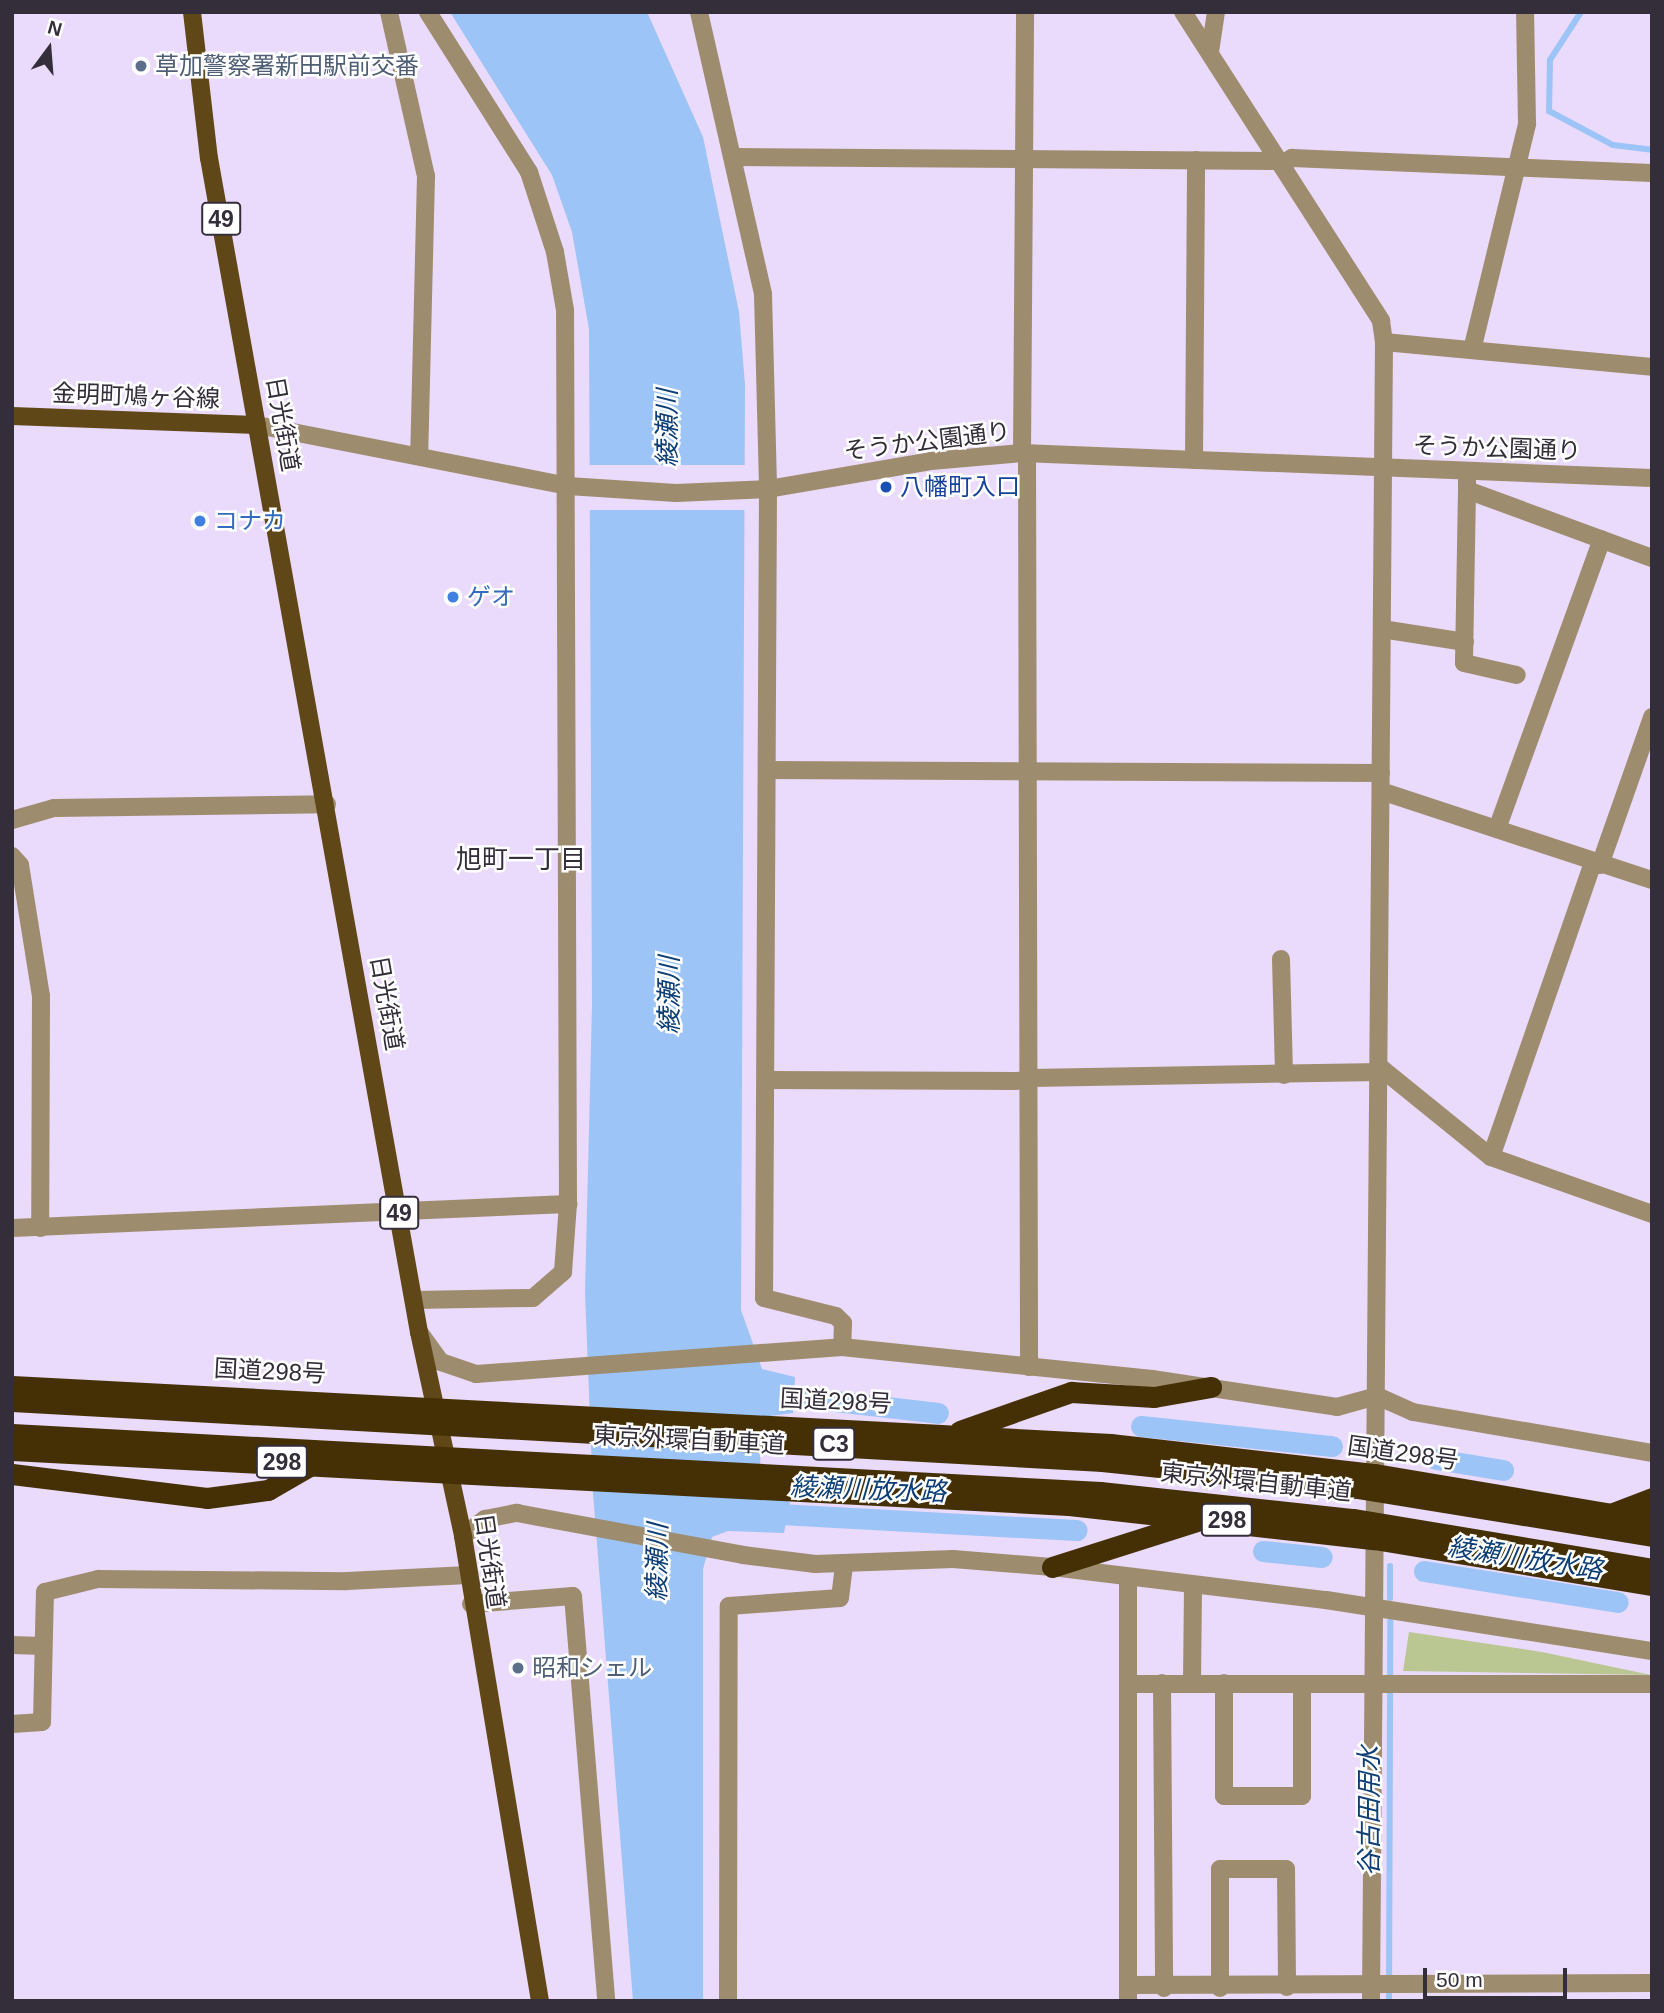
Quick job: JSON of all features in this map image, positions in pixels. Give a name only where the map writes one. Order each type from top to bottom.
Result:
[{"type":"highway","name":"国道298号","points":[[12,1385],[436,1405],[951,1434],[1375,1474],[1652,1521]]},
{"type":"highway","points":[[951,1434],[1071,1392],[1154,1397],[1211,1387]]},
{"type":"highway","name":"東京外環自動車道","points":[[12,1401],[1102,1461],[1357,1488],[1652,1536]]},
{"type":"highway","name":"東京外環自動車道","points":[[12,1434],[1100,1492],[1354,1519],[1650,1584]]},
{"type":"highway","name":"298","points":[[12,1450],[451,1469],[799,1488],[1206,1518],[1374,1539],[1650,1584]]},
{"type":"highway","points":[[12,1474],[207,1498],[268,1490],[315,1463]]},
{"type":"highway","points":[[1613,1513],[1652,1498]]},
{"type":"highway","points":[[1052,1567],[1206,1518]]},
{"type":"main road","name":"日光街道","points":[[192,12],[209,158],[327,804],[419,1332],[451,1469],[471,1604],[540,2001]]},
{"type":"main road","name":"金明町鳩ヶ谷線","points":[[12,416],[257,425]]},
{"type":"street","points":[[389,12],[426,176],[419,453]]},
{"type":"street","points":[[414,1300],[533,1298],[563,1272],[568,1204],[577,487],[566,323],[542,209],[529,172],[428,12]]},
{"type":"street","points":[[699,12],[763,294],[767,770],[764,1298],[836,1316],[843,1323],[842,1347]]},
{"type":"street","points":[[1025,12],[1026,773],[1031,1080],[1029,1367]]},
{"type":"street","points":[[1184,12],[1381,321],[1384,342],[1380,467],[1381,1070],[1377,1396],[1369,1682],[1371,1994]]},
{"type":"street","points":[[1210,52],[1216,12]]},
{"type":"street","points":[[1472,350],[1527,124],[1525,12]]},
{"type":"street","points":[[734,157],[1281,162],[1292,158],[1652,173]]},
{"type":"street","points":[[1194,460],[1196,160]]},
{"type":"street","points":[[1384,342],[1652,367]]},
{"type":"street","name":"そうか公園通り","points":[[257,425],[419,453],[577,487],[763,489],[931,460],[1025,453],[1380,467],[1467,481],[1652,478]]},
{"type":"street","points":[[1517,675],[1464,663],[1467,481],[1652,558]]},
{"type":"street","points":[[1497,829],[1602,538]]},
{"type":"street","points":[[1381,629],[1465,642]]},
{"type":"street","points":[[1491,1157],[1652,717]]},
{"type":"street","points":[[767,770],[1381,782],[1497,829],[1596,864],[1652,880]]},
{"type":"street","points":[[12,820],[54,807],[327,804]]},
{"type":"street","points":[[12,856],[20,865],[41,996],[40,1228]]},
{"type":"street","points":[[1281,959],[1284,1075]]},
{"type":"street","points":[[767,1080],[1031,1080],[1284,1075],[1381,1070],[1491,1157],[1652,1214]]},
{"type":"street","points":[[12,1228],[399,1214],[568,1204]]},
{"type":"street","points":[[419,1332],[441,1362],[458,1371],[540,1371],[842,1347],[1211,1387],[1337,1407],[1377,1396],[1413,1412],[1652,1453]]},
{"type":"street","points":[[463,1536],[502,1513],[550,1518],[743,1555],[844,1563],[953,1559],[1052,1567],[1372,1606],[1652,1651]]},
{"type":"street","points":[[728,2001],[729,1606],[839,1598],[844,1563]]},
{"type":"street","points":[[12,1724],[42,1721],[45,1591],[99,1579],[319,1582],[468,1575]]},
{"type":"street","points":[[1128,1577],[1128,1993],[1164,1988],[1287,1987],[1371,1994],[1544,1992],[1652,1983]]},
{"type":"street","points":[[1192,1683],[1193,1585]]},
{"type":"street","points":[[471,1604],[573,1596],[606,2001]]},
{"type":"street","points":[[12,1645],[42,1646]]},
{"type":"street","points":[[1128,1684],[1652,1684]]},
{"type":"street","points":[[1161,1684],[1164,1988]]},
{"type":"street","points":[[1224,1684],[1224,1796],[1302,1796],[1302,1684]]},
{"type":"street","points":[[1220,1988],[1220,1869],[1286,1869],[1287,1987]]},
{"type":"green space","points":[[1409,1632],[1542,1652],[1651,1675],[1403,1671]]},
{"type":"water","name":"綾瀬川","points":[[450,12],[647,12],[703,137],[739,312],[745,385],[741,1310],[762,1369],[795,1377],[793,1413],[762,1417],[759,1493],[790,1502],[784,1533],[728,1531],[712,1537],[703,1569],[703,2001],[633,2001],[593,1493],[585,1293],[592,1005],[589,329],[572,232],[552,175]]},
{"type":"pier","points":[[587,465],[748,465],[748,510],[587,510]]},
{"type":"waterway","points":[[1581,12],[1550,60],[1549,111],[1613,145],[1652,150]]},
{"type":"waterway","points":[[766,1393],[938,1413]]},
{"type":"waterway","name":"綾瀬川放水路","points":[[1141,1426],[1332,1446]]},
{"type":"waterway","name":"綾瀬川放水路","points":[[1436,1459],[1503,1470]]},
{"type":"waterway","name":"綾瀬川放水路","points":[[761,1513],[1077,1530]]},
{"type":"waterway","name":"綾瀬川放水路","points":[[1263,1551],[1322,1557]]},
{"type":"waterway","name":"谷古田用水","points":[[1390,1566],[1390,1598]]},
{"type":"waterway","name":"綾瀬川放水路","points":[[1424,1571],[1618,1602]]},
{"type":"waterway","name":"谷古田用水","points":[[1389,2001],[1390,1621]]},
{"type":"place","name":"草加警察署新田駅前交番","points":[[141,66]]},
{"type":"place","name":"八幡町入口","points":[[886,487]]},
{"type":"place","name":"コナカ","points":[[200,521]]},
{"type":"place","name":"ゲオ","points":[[453,597]]},
{"type":"place","name":"昭和シェル","points":[[518,1668]]},
{"type":"district","name":"旭町一丁目","points":[[521,860]]}]
